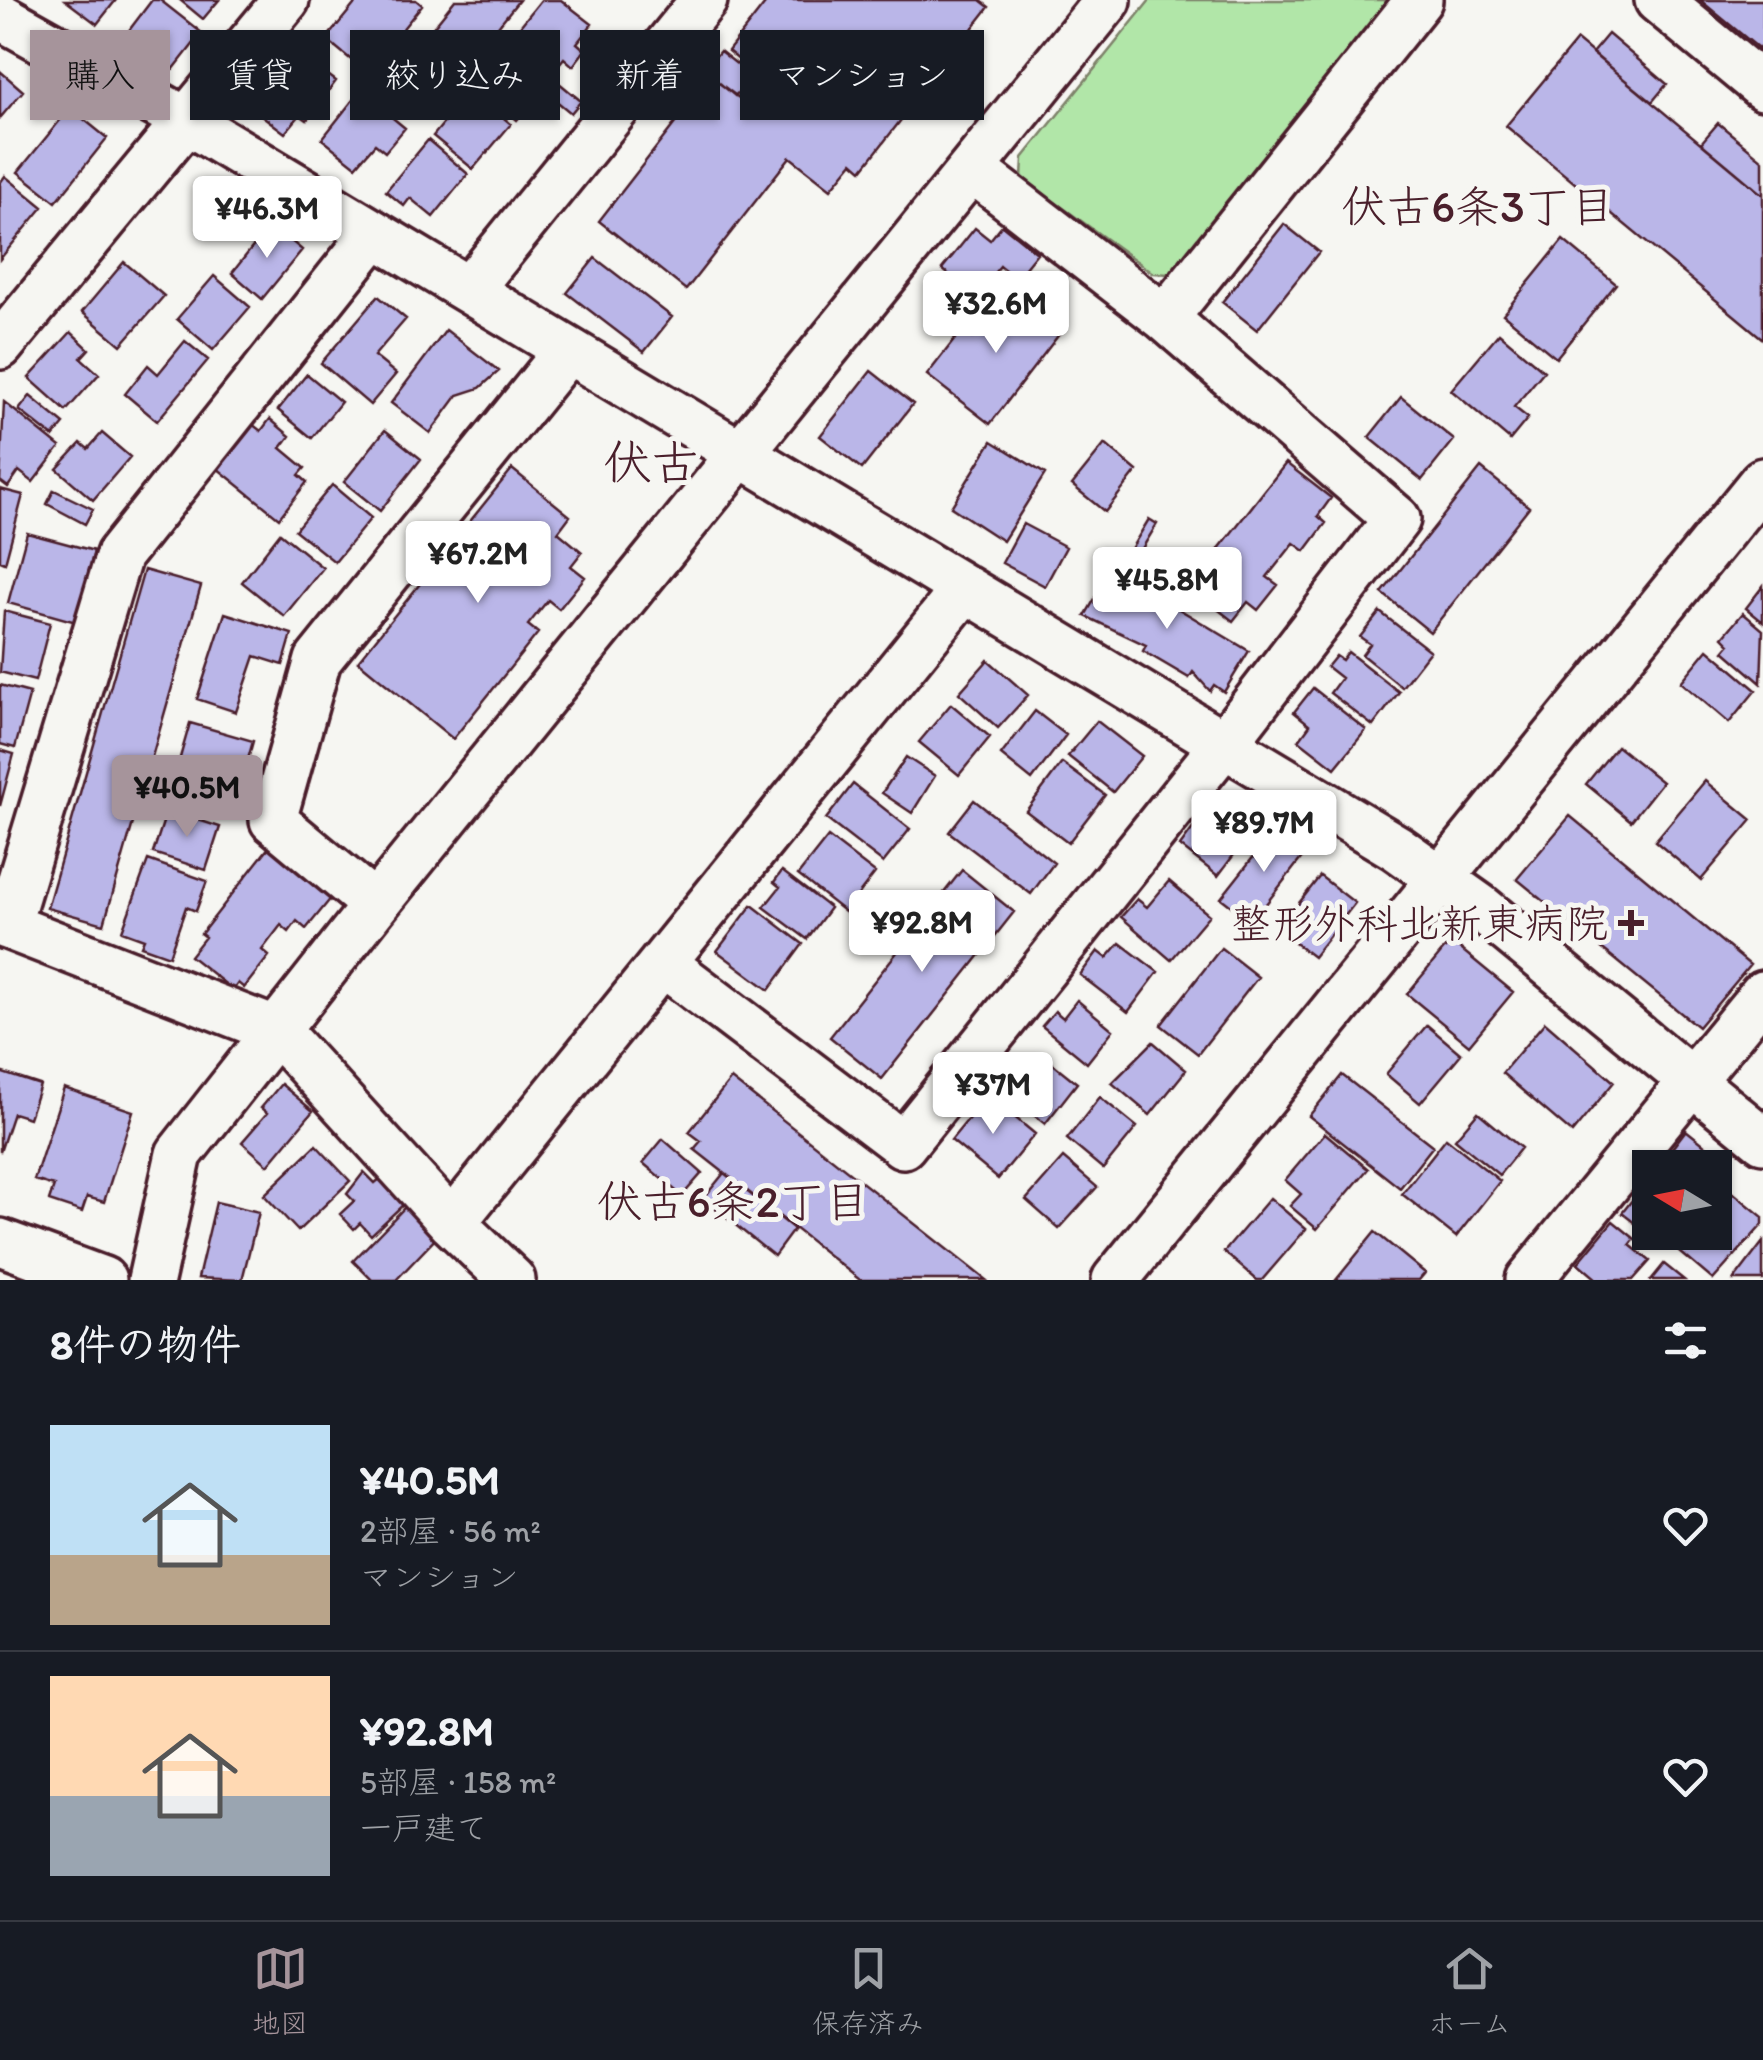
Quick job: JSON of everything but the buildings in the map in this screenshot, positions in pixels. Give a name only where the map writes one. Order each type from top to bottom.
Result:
[{"type":"street","points":[[0,346],[286,0]]},
{"type":"street","points":[[469,290],[704,0]]},
{"type":"street","points":[[151,1280],[179,1154],[375,904],[1108,0]]},
{"type":"street","points":[[1165,318],[1419,0]]},
{"type":"street","points":[[1658,0],[1763,86]]},
{"type":"street","points":[[0,16],[187,121],[1397,848],[1480,907],[1763,1140]]},
{"type":"street","points":[[664,964],[903,1144],[1223,746],[1397,519],[1165,318],[972,168]]},
{"type":"street","points":[[374,234],[119,555],[3,925],[276,1032],[452,1224],[512,1280]]},
{"type":"street","points":[[375,904],[273,820],[318,660],[568,350]]},
{"type":"street","points":[[1116,1280],[1763,481]]},
{"type":"street","points":[[452,1224],[964,590]]},
{"type":"street","points":[[1528,1280],[1763,994]]},
{"type":"street","points":[[0,1242],[103,1280]]},
{"type":"green space","points":[[1150,0],[1393,0],[1169,274],[1153,273],[1022,178],[1023,158]]},
{"type":"place","name":"整形外科北新東病院","points":[[1631,923]]},
{"type":"district","name":"伏古6条3丁目","points":[[1478,206]]},
{"type":"district","name":"伏古","points":[[651,462]]},
{"type":"district","name":"伏古6条2丁目","points":[[733,1201]]}]
